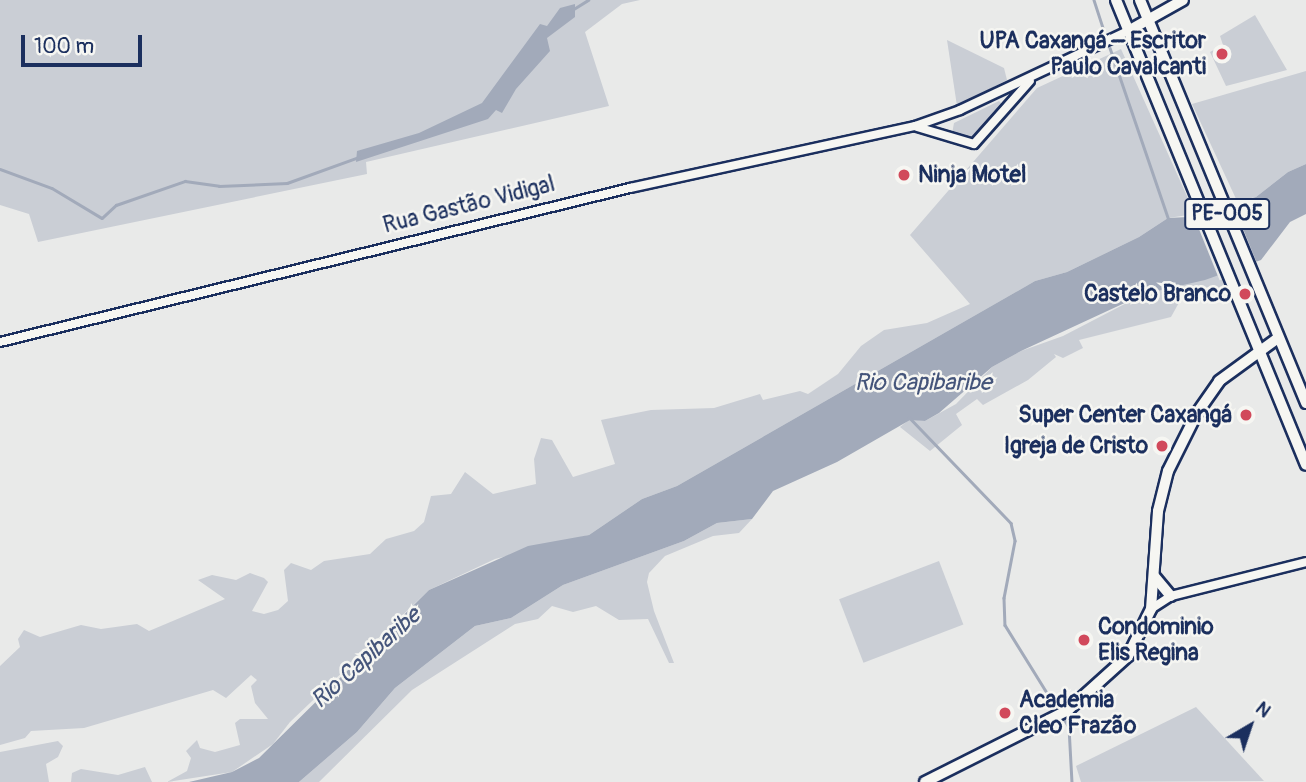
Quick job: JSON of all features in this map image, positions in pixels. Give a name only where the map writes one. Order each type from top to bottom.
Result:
[{"type":"main road","name":"PE-005","points":[[1116,0],[1306,465]]},
{"type":"main road","name":"PE-005","points":[[1140,0],[1306,403]]},
{"type":"main road","name":"Rua Gastão Vidigal","points":[[1128,31],[1183,0]]},
{"type":"main road","points":[[925,782],[1061,714],[1098,687],[1128,656],[1151,609],[1158,511],[1168,471],[1214,388],[1259,349],[1278,338]]},
{"type":"main road","points":[[1154,576],[1171,596]]},
{"type":"street","name":"Rua Gastão Vidigal","points":[[0,342],[605,194],[915,126],[950,114],[1128,31]]},
{"type":"street","points":[[915,126],[974,144],[1034,76]]},
{"type":"street","points":[[949,136],[946,124],[950,114]]},
{"type":"street","points":[[1151,609],[1171,596],[1306,562]]},
{"type":"shaded area","points":[[0,0],[640,0],[622,4],[585,32],[609,106],[366,162],[367,174],[38,242],[29,214],[0,205]]},
{"type":"shaded area","points":[[1255,15],[1287,70],[1226,86],[1210,52],[1223,45],[1220,36]]},
{"type":"shaded area","points":[[947,40],[1004,68],[1007,80],[957,106]]},
{"type":"shaded area","points":[[1121,49],[1195,214],[1168,218],[1139,237],[1067,272],[1035,281],[677,486],[642,499],[589,535],[495,559],[429,590],[290,722],[273,744],[232,772],[167,782],[187,771],[191,758],[186,751],[197,740],[200,748],[215,752],[240,745],[235,723],[240,719],[268,719],[255,703],[251,686],[257,680],[251,675],[226,698],[213,690],[84,728],[31,731],[25,738],[0,745],[0,666],[20,647],[18,639],[24,630],[40,637],[81,625],[101,629],[137,624],[149,631],[225,599],[198,580],[212,575],[236,580],[250,573],[264,578],[268,582],[252,611],[264,614],[278,610],[288,601],[284,570],[291,563],[311,570],[324,561],[370,554],[386,539],[414,531],[424,522],[431,496],[451,494],[465,472],[493,494],[536,484],[534,459],[541,438],[552,440],[573,477],[615,464],[601,420],[651,410],[714,408],[760,394],[763,400],[800,391],[808,394],[838,374],[861,346],[884,330],[927,323],[970,304],[910,235],[1037,88]]},
{"type":"shaded area","points":[[1306,71],[1306,164],[1288,172],[1256,197],[1237,201],[1192,104]]},
{"type":"shaded area","points":[[999,101],[1003,105],[976,139],[952,134],[954,123]]},
{"type":"shaded area","points":[[1222,274],[1226,288],[1181,299],[1171,317],[1079,340],[1083,348],[1063,358],[1054,354],[1056,357],[1028,380],[983,405],[977,399],[956,414],[962,425],[930,451],[900,427],[910,419],[925,421],[956,404],[992,367],[1021,351],[1063,336],[1144,294]]},
{"type":"shaded area","points":[[752,519],[739,533],[713,536],[665,556],[649,573],[647,582],[654,611],[674,663],[669,663],[648,619],[619,620],[596,606],[573,612],[552,606],[538,619],[515,624],[412,690],[319,782],[299,782],[357,732],[395,688],[475,626],[511,618],[563,585],[684,541],[717,523]]},
{"type":"shaded area","points":[[939,561],[963,624],[863,663],[839,599]]},
{"type":"shaded area","points":[[1196,707],[1264,781],[1081,782],[1076,766]]},
{"type":"shaded area","points":[[58,741],[63,746],[58,757],[46,764],[49,782],[0,782],[0,752]]},
{"type":"shaded area","points":[[145,767],[152,782],[71,782],[72,773],[81,769],[118,775]]},
{"type":"water","points":[[575,4],[575,17],[547,38],[550,51],[516,89],[502,113],[496,110],[488,119],[356,162],[357,151],[419,133],[482,103],[540,24],[547,26],[560,8]]},
{"type":"water","name":"Rio Capibaribe","points":[[1306,164],[1306,214],[1290,222],[1261,260],[1205,280],[1144,294],[1021,351],[992,367],[939,413],[925,421],[910,420],[837,462],[773,491],[752,519],[717,523],[684,541],[563,585],[511,618],[475,626],[395,688],[357,732],[299,782],[189,782],[232,772],[259,758],[429,590],[528,546],[589,535],[642,499],[677,486],[1035,281],[1067,272],[1139,237],[1168,218],[1188,217],[1256,197],[1288,172]]},
{"type":"pier","points":[[1231,199],[1258,265],[1220,280],[1193,214]]},
{"type":"waterway","points":[[572,10],[588,0]]},
{"type":"waterway","points":[[1094,0],[1103,28]]},
{"type":"waterway","points":[[1110,48],[1169,220]]},
{"type":"waterway","points":[[0,169],[52,188],[102,218],[116,205],[185,181],[219,186],[287,183],[359,157]]},
{"type":"waterway","points":[[909,417],[1011,523],[1015,541],[1004,598],[1005,625],[1059,712]]},
{"type":"waterway","points":[[1063,717],[1069,727],[1072,782]]},
{"type":"place","name":"UPA Caxangá – Escritor Paulo Cavalcanti","points":[[1222,54]]},
{"type":"place","name":"Ninja Motel","points":[[904,175]]},
{"type":"place","name":"Castelo Branco","points":[[1245,294]]},
{"type":"place","name":"Super Center Caxangá","points":[[1246,415]]},
{"type":"place","name":"Igreja de Cristo","points":[[1162,446]]},
{"type":"place","name":"Condominio Elis Regina","points":[[1084,640]]},
{"type":"place","name":"Academia Cleo Frazão","points":[[1005,713]]}]
